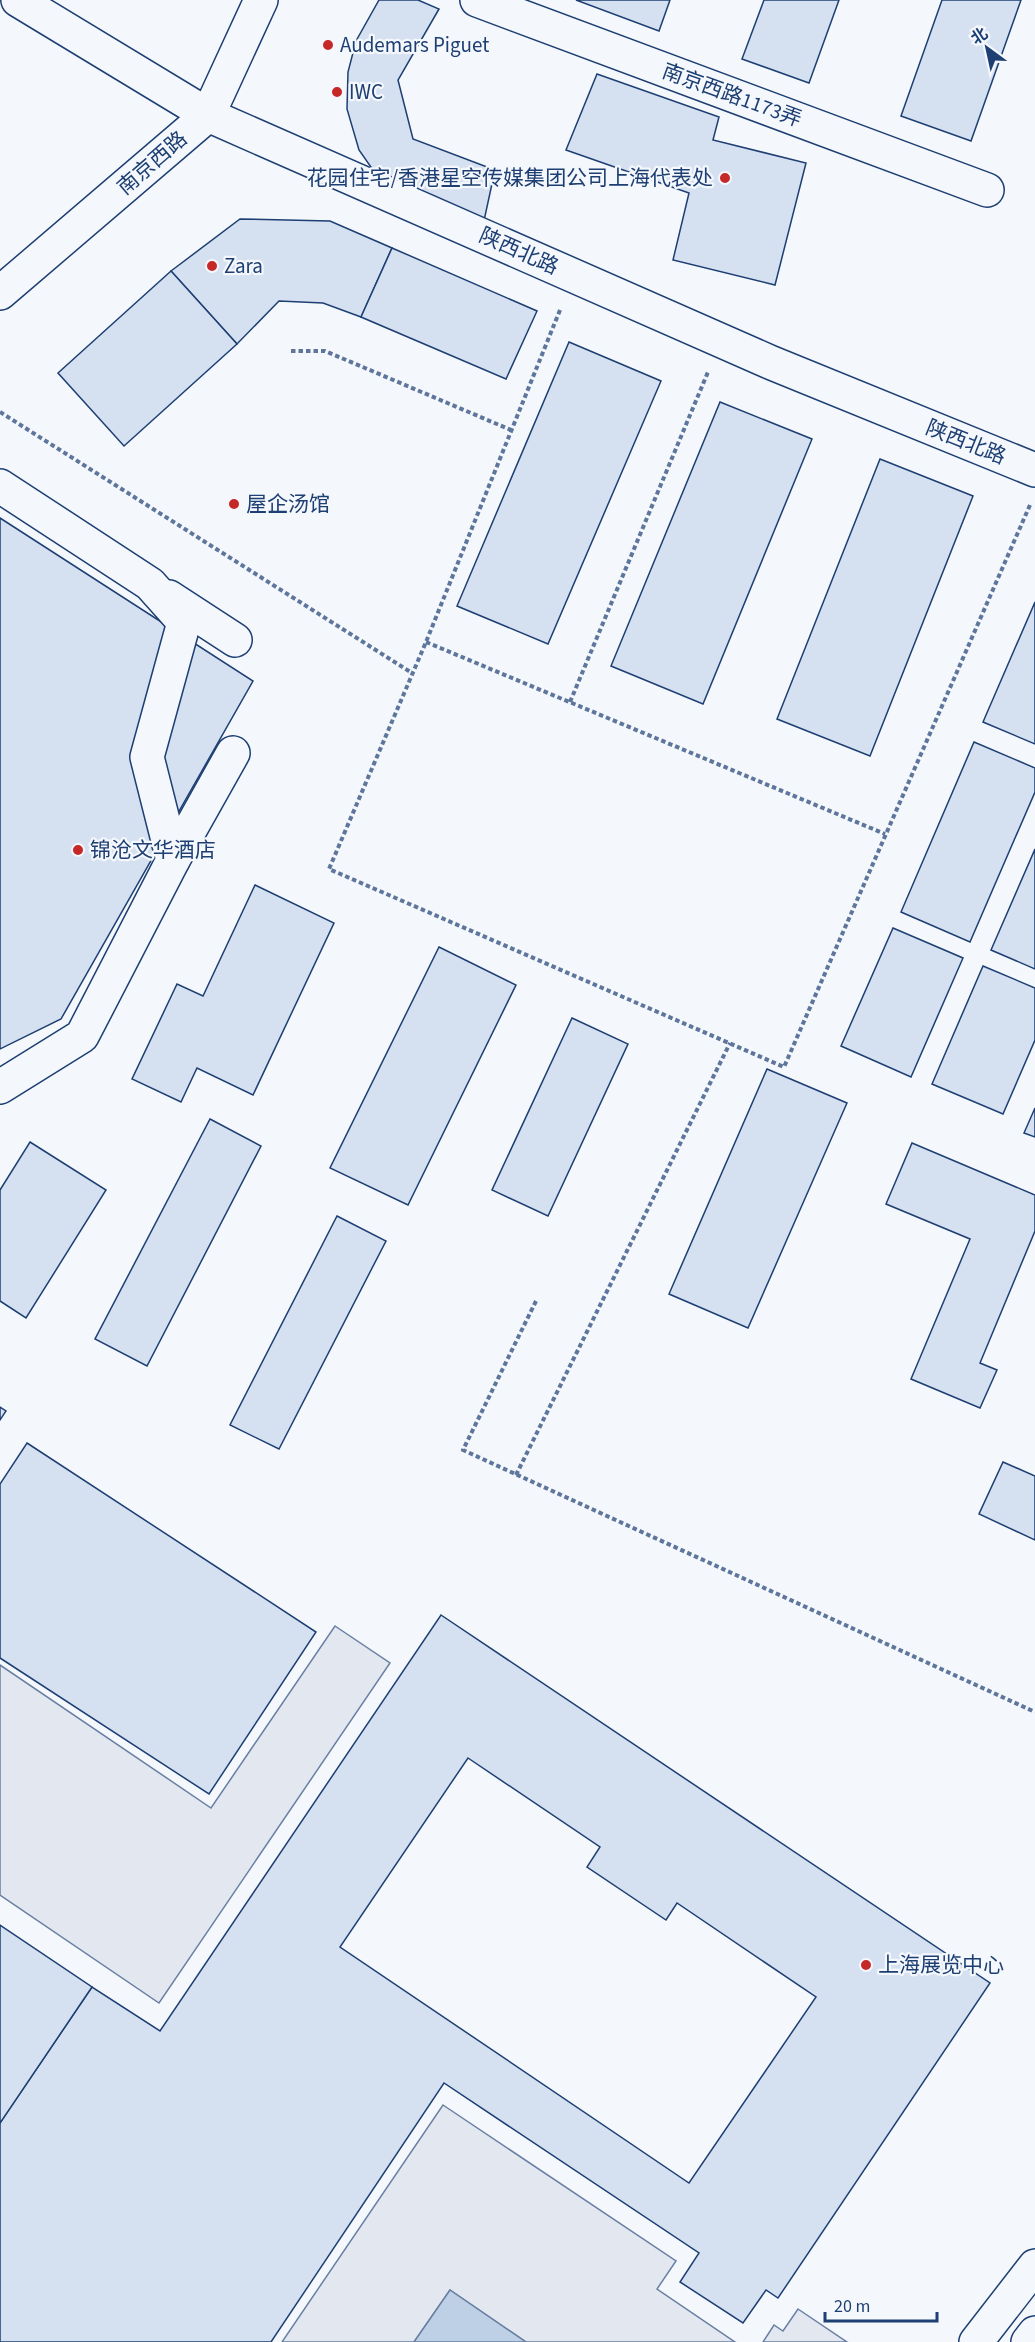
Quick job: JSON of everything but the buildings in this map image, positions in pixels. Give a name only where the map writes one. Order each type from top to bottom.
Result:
[{"type":"main road","name":"陕西北路","points":[[18,0],[208,115],[720,340],[1033,486]]},
{"type":"main road","name":"南京西路","points":[[0,293],[208,115],[261,0]]},
{"type":"main road","name":"南京西路1173弄","points":[[477,0],[987,190]]},
{"type":"main road","points":[[0,486],[235,640]]},
{"type":"main road","points":[[150,584],[184,622],[147,757],[173,860]]},
{"type":"main road","points":[[0,1087],[82,1036],[173,860],[233,753]]},
{"type":"main road","points":[[976,2342],[1035,2266]]},
{"type":"main road","points":[[1028,2342],[1035,2333]]},
{"type":"path","points":[[573,275],[426,642],[329,868],[784,1067],[1033,486]]},
{"type":"path","points":[[570,702],[720,340]]},
{"type":"path","points":[[291,351],[325,351],[511,430]]},
{"type":"path","points":[[0,412],[412,673]]},
{"type":"path","points":[[426,642],[885,834]]},
{"type":"path","points":[[516,1474],[730,1043]]},
{"type":"path","points":[[536,1301],[463,1450],[1035,1712]]},
{"type":"shaded area","points":[[335,1626],[390,1663],[159,2003],[0,1895],[0,1665],[211,1808]]},
{"type":"shaded area","points":[[443,2105],[676,2261],[657,2289],[735,2342],[526,2342],[450,2290],[414,2342],[282,2342]]},
{"type":"shaded area","points":[[798,2309],[847,2342],[763,2342],[774,2325],[783,2331]]},
{"type":"water","points":[[450,2290],[526,2342],[414,2342]]},
{"type":"place","name":"Audemars Piguet","points":[[328,45]]},
{"type":"place","name":"IWC","points":[[337,92]]},
{"type":"place","name":"花园住宅/香港星空传媒集团公司上海代表处","points":[[725,178]]},
{"type":"place","name":"Zara","points":[[212,266]]},
{"type":"place","name":"屋企汤馆","points":[[234,504]]},
{"type":"place","name":"锦沧文华酒店","points":[[78,850]]},
{"type":"place","name":"上海展览中心","points":[[866,1965]]}]
